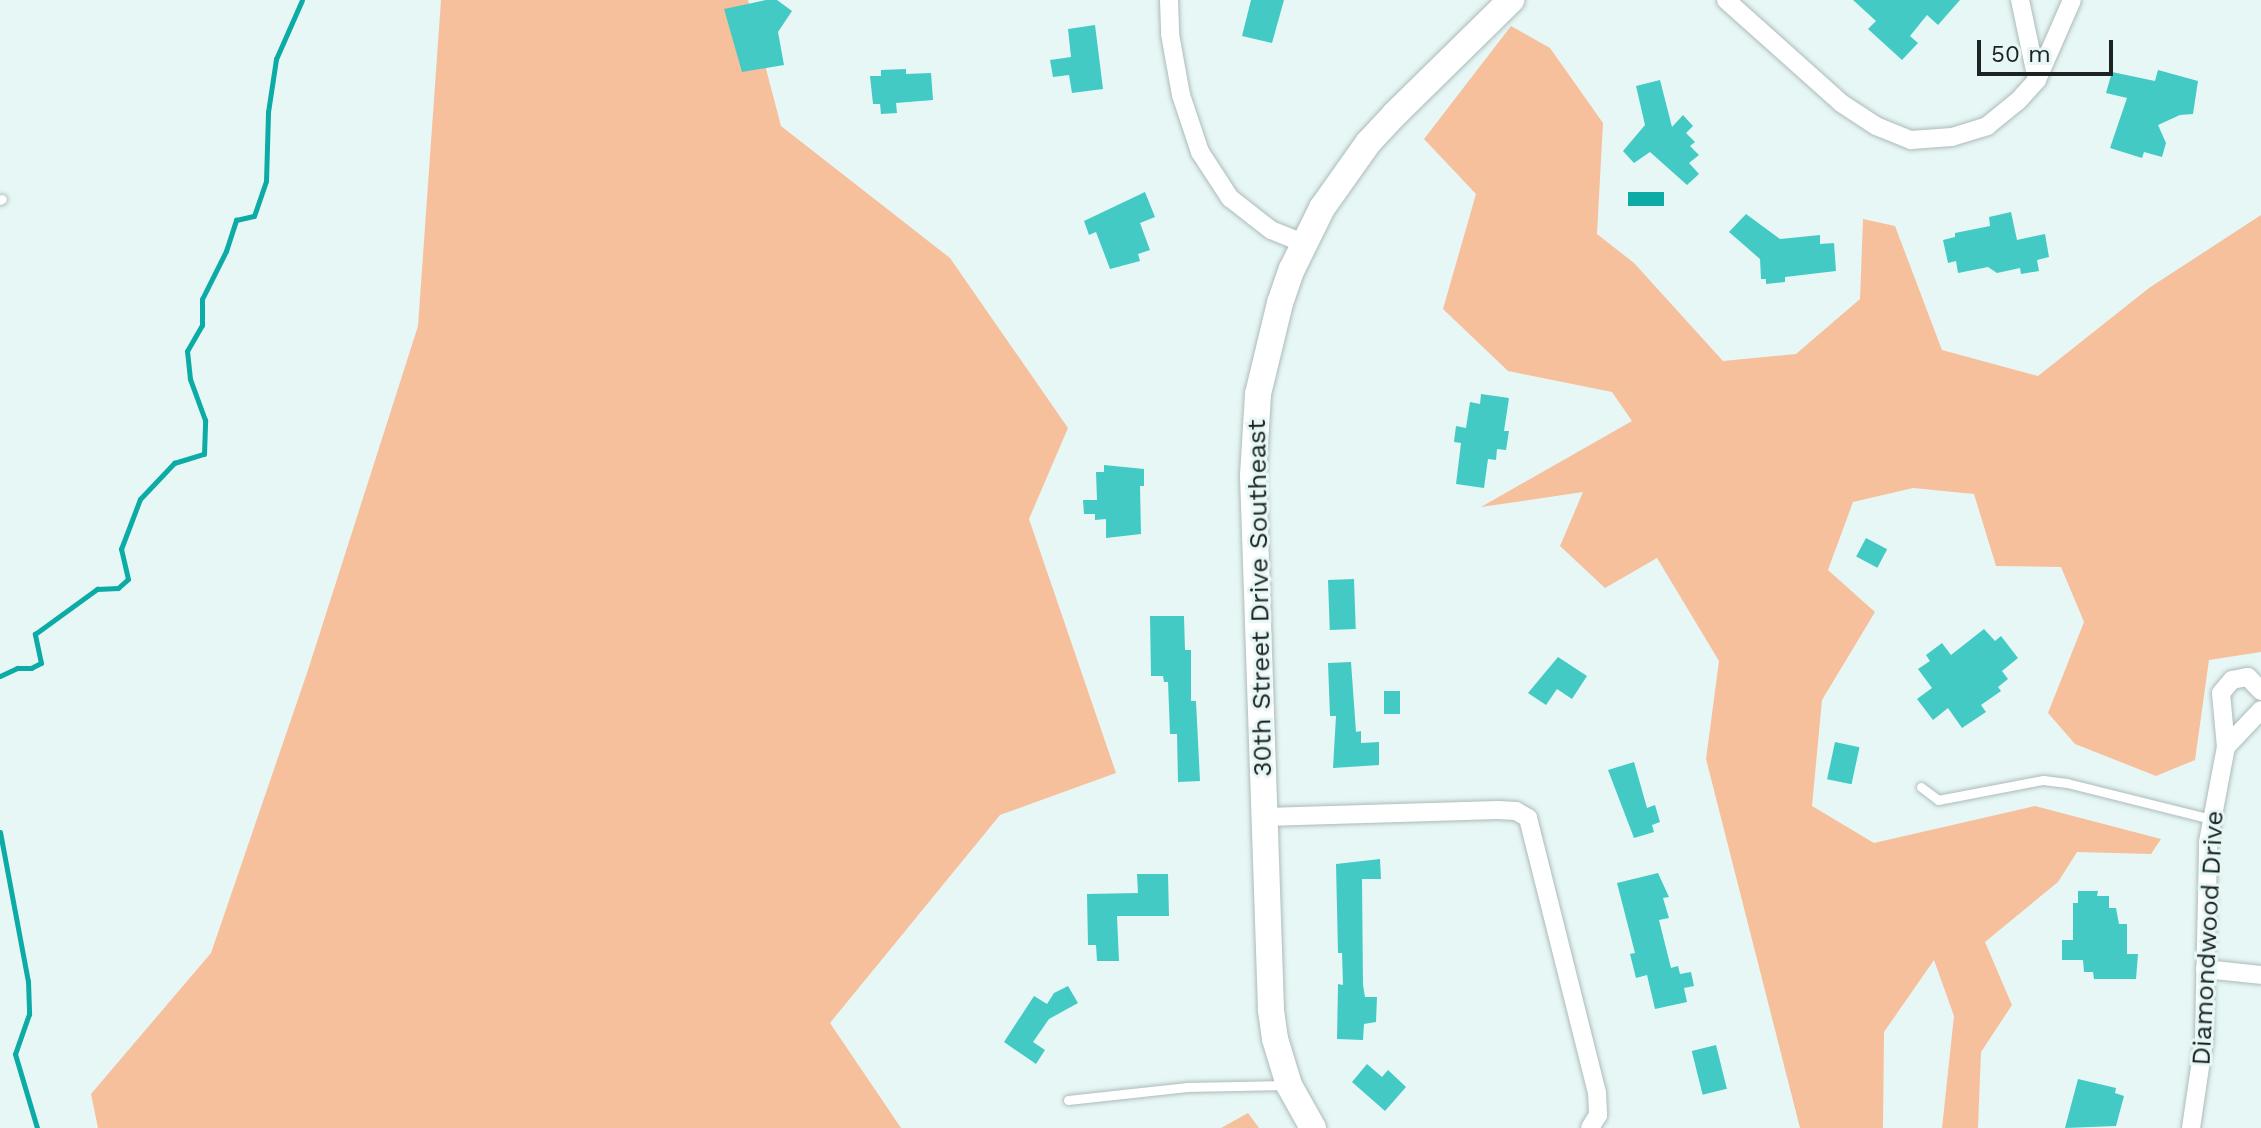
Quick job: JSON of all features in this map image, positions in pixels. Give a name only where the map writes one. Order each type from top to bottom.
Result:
[{"type":"main road","name":"30th Street Drive Southeast","points":[[1313,1128],[1289,1085],[1275,1039],[1271,1009],[1254,432],[1269,338],[1304,243],[1322,208],[1368,143],[1511,0]]},
{"type":"street","points":[[1169,0],[1170,34],[1181,95],[1200,152],[1230,198],[1271,230],[1304,243]]},
{"type":"street","points":[[1726,0],[1841,103],[1876,126],[1911,140],[1952,137],[1987,126],[2037,80],[2072,0]]},
{"type":"street","points":[[2020,0],[2037,80]]},
{"type":"street","name":"Diamondwood Drive","points":[[2191,1128],[2204,1040],[2207,858],[2211,819],[2226,747],[2221,693],[2232,680],[2248,677],[2261,691]]},
{"type":"street","points":[[2226,747],[2261,710]]},
{"type":"street","points":[[1265,817],[1498,810],[1516,811],[1528,818],[1597,1093],[1598,1115],[1590,1128]]},
{"type":"street","points":[[2205,969],[2261,975]]},
{"type":"lane","points":[[1921,787],[1938,800],[2043,780],[2067,783],[2211,819]]},
{"type":"lane","points":[[1068,1100],[1187,1087],[1289,1085]]},
{"type":"shaded area","points":[[441,0],[748,0],[781,126],[950,258],[1068,428],[1029,519],[1116,773],[1000,815],[830,1023],[901,1128],[98,1128],[91,1094],[211,953],[308,670],[418,326]]},
{"type":"shaded area","points":[[1511,26],[1550,48],[1603,123],[1597,234],[1634,263],[1723,361],[1796,354],[1860,299],[1863,219],[1895,226],[1942,350],[2038,376],[2149,288],[2261,215],[2261,652],[2209,660],[2195,760],[2156,776],[2075,744],[2048,713],[2084,622],[2061,567],[1996,566],[1974,494],[1913,488],[1853,502],[1828,570],[1875,612],[1822,700],[1812,806],[1874,843],[2035,806],[2161,839],[2151,854],[2077,852],[2058,882],[1985,942],[2012,1005],[1981,1052],[1978,1128],[1942,1128],[1954,1016],[1934,960],[1884,1032],[1883,1128],[1800,1128],[1706,759],[1719,661],[1657,558],[1605,588],[1560,546],[1583,492],[1481,507],[1632,421],[1612,392],[1508,371],[1443,309],[1476,194],[1424,139]]},
{"type":"shaded area","points":[[1248,1113],[1259,1128],[1221,1128]]},
{"type":"water","points":[[1628,192],[1664,192],[1664,206],[1628,206]]},
{"type":"building","points":[[777,0],[792,11],[778,32],[784,65],[742,72],[724,9]]},
{"type":"building","points":[[1251,0],[1284,0],[1272,43],[1242,36]]},
{"type":"building","points":[[1853,0],[1960,0],[1938,25],[1927,15],[1910,36],[1918,43],[1902,60],[1868,29],[1876,21]]},
{"type":"building","points":[[1095,25],[1103,89],[1072,93],[1069,75],[1053,77],[1050,60],[1071,57],[1068,29]]},
{"type":"building","points":[[906,69],[906,74],[931,73],[933,100],[896,103],[897,113],[881,114],[880,104],[873,104],[870,76],[881,76],[881,70]]},
{"type":"building","points":[[2158,70],[2198,81],[2193,114],[2180,115],[2158,125],[2166,143],[2162,157],[2144,152],[2142,158],[2110,148],[2127,98],[2106,93],[2112,72],[2155,81]]},
{"type":"building","points":[[1660,80],[1672,127],[1683,115],[1693,126],[1686,133],[1695,142],[1690,146],[1699,155],[1689,163],[1699,174],[1687,185],[1650,152],[1634,163],[1623,151],[1645,125],[1636,86]]},
{"type":"building","points":[[1145,192],[1155,217],[1140,223],[1150,250],[1138,254],[1140,261],[1110,269],[1096,232],[1089,235],[1084,221]]},
{"type":"building","points":[[2011,212],[2017,240],[2045,234],[2049,257],[2037,260],[2039,271],[2021,274],[2020,268],[1997,273],[1988,267],[1958,273],[1956,261],[1948,263],[1943,240],[1955,237],[1955,233],[1990,226],[1989,217]]},
{"type":"building","points":[[1746,214],[1780,239],[1820,235],[1820,244],[1834,243],[1836,271],[1785,277],[1785,282],[1766,284],[1766,279],[1761,279],[1760,259],[1729,232]]},
{"type":"building","points":[[1481,394],[1509,398],[1504,431],[1509,431],[1506,450],[1497,449],[1496,460],[1488,459],[1484,488],[1456,484],[1461,443],[1454,442],[1456,426],[1466,428],[1470,402],[1480,404]]},
{"type":"building","points":[[1104,465],[1144,469],[1144,486],[1140,486],[1141,534],[1106,538],[1106,519],[1095,520],[1095,514],[1084,514],[1083,500],[1097,500],[1096,472],[1104,472]]},
{"type":"building","points":[[1866,538],[1887,549],[1877,568],[1856,557]]},
{"type":"building","points":[[1354,579],[1356,629],[1330,630],[1328,580]]},
{"type":"building","points":[[1150,616],[1184,616],[1185,650],[1191,650],[1191,701],[1196,701],[1200,781],[1178,782],[1177,734],[1170,734],[1168,682],[1164,682],[1163,676],[1151,676]]},
{"type":"building","points":[[1984,629],[1995,641],[2001,636],[2018,658],[2002,671],[2008,679],[1998,687],[2001,691],[1981,705],[1986,712],[1962,728],[1948,708],[1933,720],[1917,699],[1932,688],[1918,669],[1930,661],[1926,655],[1942,643],[1951,655]]},
{"type":"building","points":[[1558,657],[1587,676],[1572,699],[1557,689],[1546,705],[1528,693]]},
{"type":"building","points":[[1351,662],[1356,732],[1361,731],[1361,743],[1379,742],[1379,765],[1333,768],[1336,716],[1330,716],[1328,663]]},
{"type":"building","points":[[1384,691],[1400,691],[1400,714],[1384,714]]},
{"type":"building","points":[[1835,742],[1859,747],[1852,784],[1827,779]]},
{"type":"building","points":[[1634,762],[1647,808],[1655,805],[1660,822],[1652,825],[1654,832],[1634,838],[1608,770]]},
{"type":"building","points":[[1380,859],[1381,879],[1362,879],[1363,985],[1365,997],[1377,997],[1376,1022],[1364,1024],[1363,1040],[1337,1039],[1338,984],[1343,985],[1342,953],[1338,953],[1336,864]]},
{"type":"building","points":[[1658,873],[1669,897],[1663,898],[1669,918],[1659,920],[1671,968],[1678,966],[1680,974],[1691,972],[1694,986],[1684,988],[1687,1002],[1655,1009],[1647,975],[1636,978],[1630,954],[1635,953],[1617,883]]},
{"type":"building","points":[[1137,874],[1168,874],[1169,916],[1117,916],[1119,961],[1097,961],[1096,945],[1088,945],[1087,894],[1138,893]]},
{"type":"building","points":[[2078,891],[2098,891],[2097,896],[2109,896],[2109,908],[2116,908],[2119,924],[2127,924],[2127,954],[2138,954],[2136,979],[2094,979],[2093,972],[2084,972],[2083,960],[2062,960],[2062,940],[2073,940],[2073,903],[2078,903]]},
{"type":"building","points":[[1068,986],[1078,1003],[1049,1019],[1033,1042],[1045,1050],[1036,1064],[1004,1042],[1034,996],[1047,1004],[1054,993]]},
{"type":"building","points":[[1716,1045],[1727,1089],[1703,1095],[1692,1051]]},
{"type":"building","points":[[1367,1064],[1382,1077],[1388,1070],[1406,1087],[1385,1111],[1352,1082]]},
{"type":"building","points":[[2078,1079],[2116,1088],[2115,1093],[2124,1096],[2116,1126],[2065,1128]]},
{"type":"waterway","points":[[0,676],[17,668],[31,668],[41,663],[35,634],[97,589],[118,588],[128,579],[121,549],[140,499],[174,463],[204,454],[205,420],[190,379],[187,351],[202,325],[202,299],[226,251],[236,220],[254,216],[266,181],[268,112],[276,59],[302,0]]},
{"type":"waterway","points":[[0,832],[28,981],[29,1014],[15,1054],[37,1128]]}]
